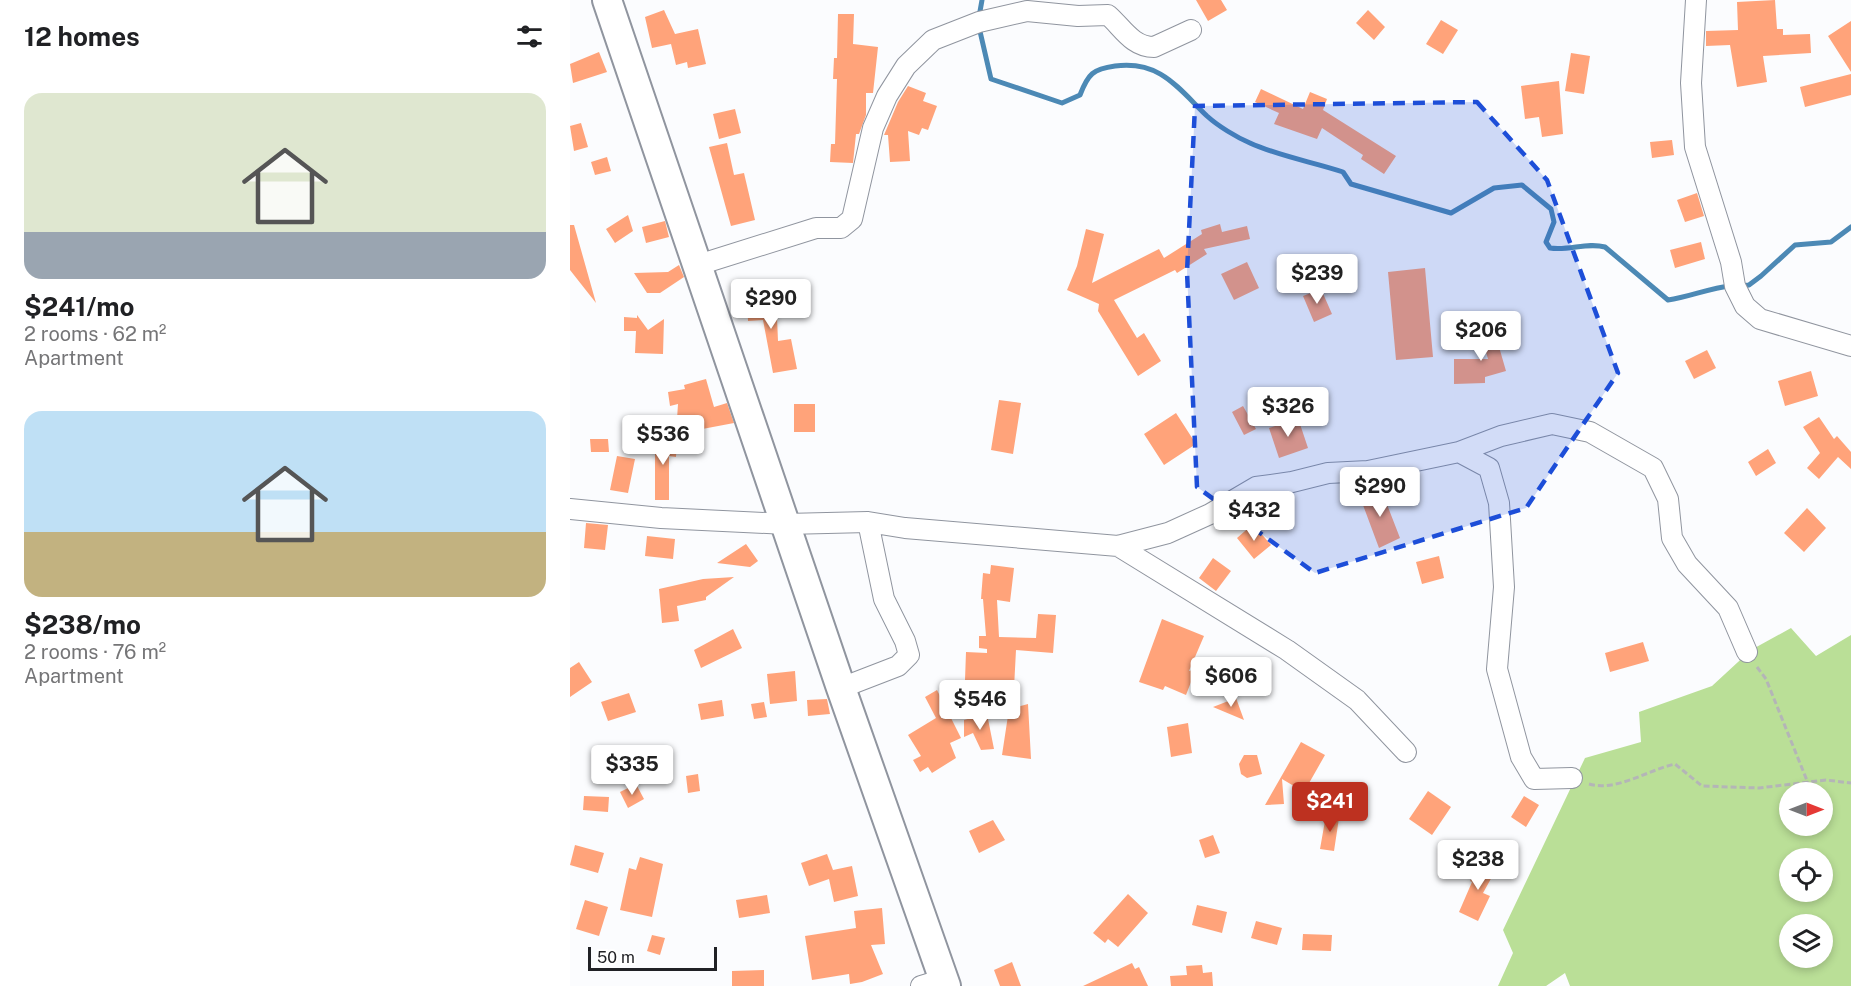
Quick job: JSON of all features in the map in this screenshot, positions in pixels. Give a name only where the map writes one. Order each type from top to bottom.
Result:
[{"type":"street","points":[[607,0],[786,524],[937,984]]},
{"type":"street","points":[[1696,0],[1691,83],[1695,147],[1731,262],[1735,286],[1745,306],[1760,320],[1851,346]]},
{"type":"street","points":[[698,265],[816,228],[841,228],[852,219],[873,128],[887,96],[906,66],[933,39],[979,22],[1028,11],[1078,16],[1108,15],[1133,40],[1148,47],[1154,47],[1191,30]]},
{"type":"street","points":[[570,509],[661,518],[786,524],[868,522],[905,528],[1118,546],[1168,533],[1210,514],[1256,487],[1292,482],[1328,473],[1368,471],[1459,452],[1501,436],[1552,424],[1590,432],[1653,468],[1668,499],[1672,538],[1687,564],[1728,608],[1747,652]]},
{"type":"street","points":[[1459,452],[1489,468],[1499,503],[1504,587],[1497,669],[1521,757],[1534,779],[1572,778]]},
{"type":"street","points":[[841,688],[898,666],[909,655],[906,641],[884,599],[868,522]]},
{"type":"street","points":[[1118,546],[1287,650],[1357,700],[1406,752]]},
{"type":"path","points":[[1747,652],[1766,679],[1808,782]]},
{"type":"path","points":[[1572,778],[1599,786],[1675,764],[1702,786],[1758,788],[1779,786]]},
{"type":"path","points":[[1814,782],[1826,780],[1851,783]]},
{"type":"highlighted area","points":[[1477,102],[1547,180],[1618,373],[1526,508],[1315,573],[1197,487],[1187,272],[1195,106]]},
{"type":"green space","points":[[1791,628],[1816,656],[1851,635],[1851,986],[1570,986],[1565,973],[1546,986],[1498,986],[1513,953],[1503,930],[1585,758],[1641,742],[1639,712],[1712,686],[1751,650]]},
{"type":"building","points":[[1196,0],[1221,0],[1227,10],[1208,21]]},
{"type":"building","points":[[1775,0],[1777,29],[1783,29],[1783,35],[1810,34],[1811,53],[1763,56],[1767,82],[1737,87],[1730,45],[1706,46],[1706,31],[1738,30],[1737,2]]},
{"type":"building","points":[[664,10],[675,34],[698,29],[706,64],[688,68],[687,62],[676,65],[671,44],[652,48],[645,17]]},
{"type":"building","points":[[1368,10],[1385,27],[1374,40],[1356,23]]},
{"type":"building","points":[[838,14],[854,14],[853,44],[878,47],[873,93],[866,93],[866,115],[859,134],[856,134],[853,163],[830,162],[831,144],[835,144],[837,79],[833,79],[834,58],[837,58]]},
{"type":"building","points":[[1441,20],[1458,30],[1443,54],[1426,44]]},
{"type":"building","points":[[1851,21],[1851,72],[1828,36]]},
{"type":"building","points":[[599,52],[607,72],[573,83],[570,64]]},
{"type":"building","points":[[1571,53],[1590,56],[1584,94],[1565,91]]},
{"type":"building","points":[[1851,74],[1851,95],[1805,107],[1800,87]]},
{"type":"building","points":[[1559,81],[1563,134],[1542,137],[1539,117],[1525,119],[1521,86]]},
{"type":"building","points":[[908,86],[926,93],[923,101],[937,106],[928,130],[922,128],[919,135],[908,131],[910,161],[890,162],[888,135],[884,135],[898,102]]},
{"type":"building","points":[[1261,89],[1303,109],[1310,92],[1327,99],[1323,110],[1396,156],[1384,174],[1361,159],[1363,155],[1322,128],[1317,139],[1274,124],[1279,113],[1255,102]]},
{"type":"building","points":[[735,109],[741,133],[719,139],[713,114]]},
{"type":"building","points":[[581,123],[588,147],[574,151],[570,126]]},
{"type":"building","points":[[1672,140],[1674,155],[1652,158],[1650,142]]},
{"type":"building","points":[[727,143],[734,175],[744,173],[755,220],[731,226],[709,147]]},
{"type":"building","points":[[607,157],[611,171],[595,175],[591,162]]},
{"type":"building","points":[[1697,193],[1704,216],[1685,222],[1677,200]]},
{"type":"building","points":[[628,215],[633,231],[615,243],[606,229]]},
{"type":"building","points":[[665,221],[669,237],[646,243],[642,227]]},
{"type":"building","points":[[1220,224],[1222,232],[1247,226],[1250,239],[1204,249],[1207,254],[1177,273],[1175,270],[1114,300],[1137,338],[1144,333],[1161,361],[1138,376],[1098,311],[1099,304],[1067,290],[1077,266],[1086,229],[1104,234],[1092,283],[1159,249],[1164,258],[1202,234],[1201,230]]},
{"type":"building","points":[[570,225],[574,225],[596,303],[570,270]]},
{"type":"building","points":[[1701,242],[1705,259],[1675,268],[1670,250]]},
{"type":"building","points":[[1247,262],[1259,288],[1234,300],[1221,274]]},
{"type":"building","points":[[679,265],[684,277],[660,293],[647,293],[634,273],[668,272]]},
{"type":"building","points":[[1425,268],[1433,357],[1396,360],[1388,272]]},
{"type":"building","points":[[754,288],[768,288],[768,294],[776,294],[778,341],[791,339],[797,369],[773,373],[763,320],[748,321],[747,297],[754,296]]},
{"type":"building","points":[[1321,289],[1332,314],[1314,322],[1303,296]]},
{"type":"building","points":[[637,315],[648,330],[664,319],[663,354],[635,353],[636,331],[624,331],[624,317],[637,318]]},
{"type":"building","points":[[1493,326],[1506,371],[1485,377],[1485,383],[1454,384],[1454,359],[1488,359],[1480,331]]},
{"type":"building","points":[[1707,350],[1716,368],[1694,379],[1685,361]]},
{"type":"building","points":[[1811,371],[1818,396],[1785,406],[1778,381]]},
{"type":"building","points":[[706,379],[714,407],[727,403],[734,423],[676,434],[678,404],[670,406],[668,392],[685,389],[684,385]]},
{"type":"building","points":[[999,400],[1021,403],[1013,454],[991,450]]},
{"type":"building","points":[[794,404],[815,404],[815,432],[794,432]]},
{"type":"building","points":[[1243,406],[1256,429],[1244,435],[1232,412]]},
{"type":"building","points":[[1176,413],[1196,444],[1164,465],[1144,434]]},
{"type":"building","points":[[1819,417],[1834,439],[1837,436],[1851,452],[1851,469],[1838,457],[1819,479],[1807,468],[1820,453],[1803,427]]},
{"type":"building","points":[[1298,418],[1308,448],[1279,458],[1269,428]]},
{"type":"building","points":[[655,437],[677,439],[676,457],[669,456],[669,500],[655,500]]},
{"type":"building","points":[[590,439],[608,439],[609,452],[591,452]]},
{"type":"building","points":[[1768,449],[1776,463],[1756,476],[1748,462]]},
{"type":"building","points":[[617,456],[635,459],[628,493],[610,490]]},
{"type":"building","points":[[1381,489],[1400,538],[1379,548],[1360,497]]},
{"type":"building","points":[[1807,508],[1826,528],[1804,552],[1784,533]]},
{"type":"building","points":[[586,523],[608,525],[605,550],[584,548]]},
{"type":"building","points":[[1253,524],[1271,545],[1254,559],[1237,538]]},
{"type":"building","points":[[647,536],[675,539],[673,559],[645,556]]},
{"type":"building","points":[[746,544],[758,561],[750,567],[717,563]]},
{"type":"building","points":[[1439,556],[1444,578],[1422,584],[1416,562]]},
{"type":"building","points":[[1213,558],[1231,571],[1216,591],[1199,578]]},
{"type":"building","points":[[991,565],[1014,568],[1010,602],[997,600],[999,637],[1036,638],[1038,614],[1056,615],[1053,653],[1016,650],[1014,688],[985,687],[985,680],[965,680],[966,652],[987,653],[987,649],[979,648],[979,636],[986,636],[983,599],[981,599],[983,573],[990,574]]},
{"type":"building","points":[[734,577],[706,597],[706,600],[677,606],[679,621],[662,623],[659,589],[703,579]]},
{"type":"building","points":[[1162,619],[1204,636],[1189,671],[1196,669],[1186,695],[1165,686],[1163,690],[1139,682]]},
{"type":"building","points":[[733,629],[742,648],[701,668],[694,650]]},
{"type":"building","points":[[1643,642],[1649,661],[1610,672],[1605,653]]},
{"type":"building","points":[[579,662],[592,682],[570,697],[570,668]]},
{"type":"building","points":[[795,671],[797,701],[770,704],[767,674]]},
{"type":"building","points":[[937,690],[961,738],[950,743],[956,758],[932,773],[928,767],[920,772],[913,760],[921,756],[908,735],[936,718],[925,697]]},
{"type":"building","points":[[629,693],[636,712],[608,721],[601,702]]},
{"type":"building","points":[[1236,698],[1244,720],[1213,707]]},
{"type":"building","points":[[827,699],[830,714],[808,716],[807,700]]},
{"type":"building","points":[[722,700],[724,716],[701,720],[698,704]]},
{"type":"building","points":[[764,702],[767,717],[754,719],[751,704]]},
{"type":"building","points":[[1028,704],[1031,759],[1002,755],[1009,709]]},
{"type":"building","points":[[987,714],[994,749],[981,750],[973,733],[964,737],[964,720]]},
{"type":"building","points":[[1188,723],[1192,753],[1171,757],[1167,727]]},
{"type":"building","points":[[1301,742],[1325,755],[1304,792],[1282,779],[1284,804],[1265,805]]},
{"type":"building","points":[[1244,755],[1257,755],[1262,774],[1247,778],[1241,774],[1239,764]]},
{"type":"building","points":[[639,757],[642,774],[629,776],[626,759]]},
{"type":"building","points":[[698,774],[700,791],[688,793],[686,776]]},
{"type":"building","points":[[636,784],[644,799],[628,808],[620,792]]},
{"type":"building","points":[[1428,791],[1451,807],[1432,835],[1409,819]]},
{"type":"building","points":[[584,796],[609,797],[608,812],[583,810]]},
{"type":"building","points":[[1524,796],[1539,805],[1526,827],[1511,817]]},
{"type":"building","points":[[1326,815],[1339,818],[1334,851],[1320,849]]},
{"type":"building","points":[[993,820],[1005,840],[979,853],[969,831]]},
{"type":"building","points":[[1213,835],[1220,853],[1205,858],[1199,840]]},
{"type":"building","points":[[575,845],[604,853],[598,873],[570,865]]},
{"type":"building","points":[[827,854],[833,870],[852,866],[858,896],[834,902],[829,879],[809,886],[801,863]]},
{"type":"building","points":[[640,857],[663,864],[652,917],[620,910],[629,868],[636,870]]},
{"type":"building","points":[[1483,858],[1498,866],[1483,893],[1490,896],[1478,921],[1459,912],[1472,882],[1470,881]]},
{"type":"building","points":[[1128,894],[1148,913],[1118,947],[1108,939],[1105,943],[1093,933]]},
{"type":"building","points":[[767,895],[770,913],[739,918],[736,900]]},
{"type":"building","points":[[585,900],[608,907],[599,936],[576,929]]},
{"type":"building","points":[[1197,905],[1227,912],[1222,933],[1192,925]]},
{"type":"building","points":[[882,908],[885,944],[871,945],[883,974],[850,984],[849,974],[812,980],[805,936],[856,928],[854,911]]},
{"type":"building","points":[[1256,921],[1282,928],[1277,945],[1251,938]]},
{"type":"building","points":[[1303,934],[1332,935],[1331,951],[1302,950]]},
{"type":"building","points":[[652,935],[665,938],[660,955],[647,951]]},
{"type":"building","points":[[1012,962],[1021,986],[1000,986],[994,970]]},
{"type":"building","points":[[1132,963],[1135,969],[1139,967],[1148,986],[1083,986]]},
{"type":"building","points":[[1202,965],[1203,973],[1212,972],[1213,986],[1171,986],[1170,976],[1187,975],[1186,966]]},
{"type":"building","points":[[764,970],[764,986],[732,986],[732,971]]},
{"type":"waterway","points":[[979,17],[982,0]]},
{"type":"waterway","points":[[979,27],[991,79],[1062,103],[1080,95],[1089,77],[1096,71],[1115,66],[1144,67],[1167,78],[1211,120],[1233,134],[1272,152],[1343,172],[1351,184],[1451,213],[1494,188],[1522,185],[1551,209],[1554,222],[1546,242],[1550,248],[1591,245],[1605,247],[1668,300],[1731,286]]},
{"type":"waterway","points":[[1741,286],[1749,285],[1761,276],[1795,245],[1831,242],[1851,227]]}]
